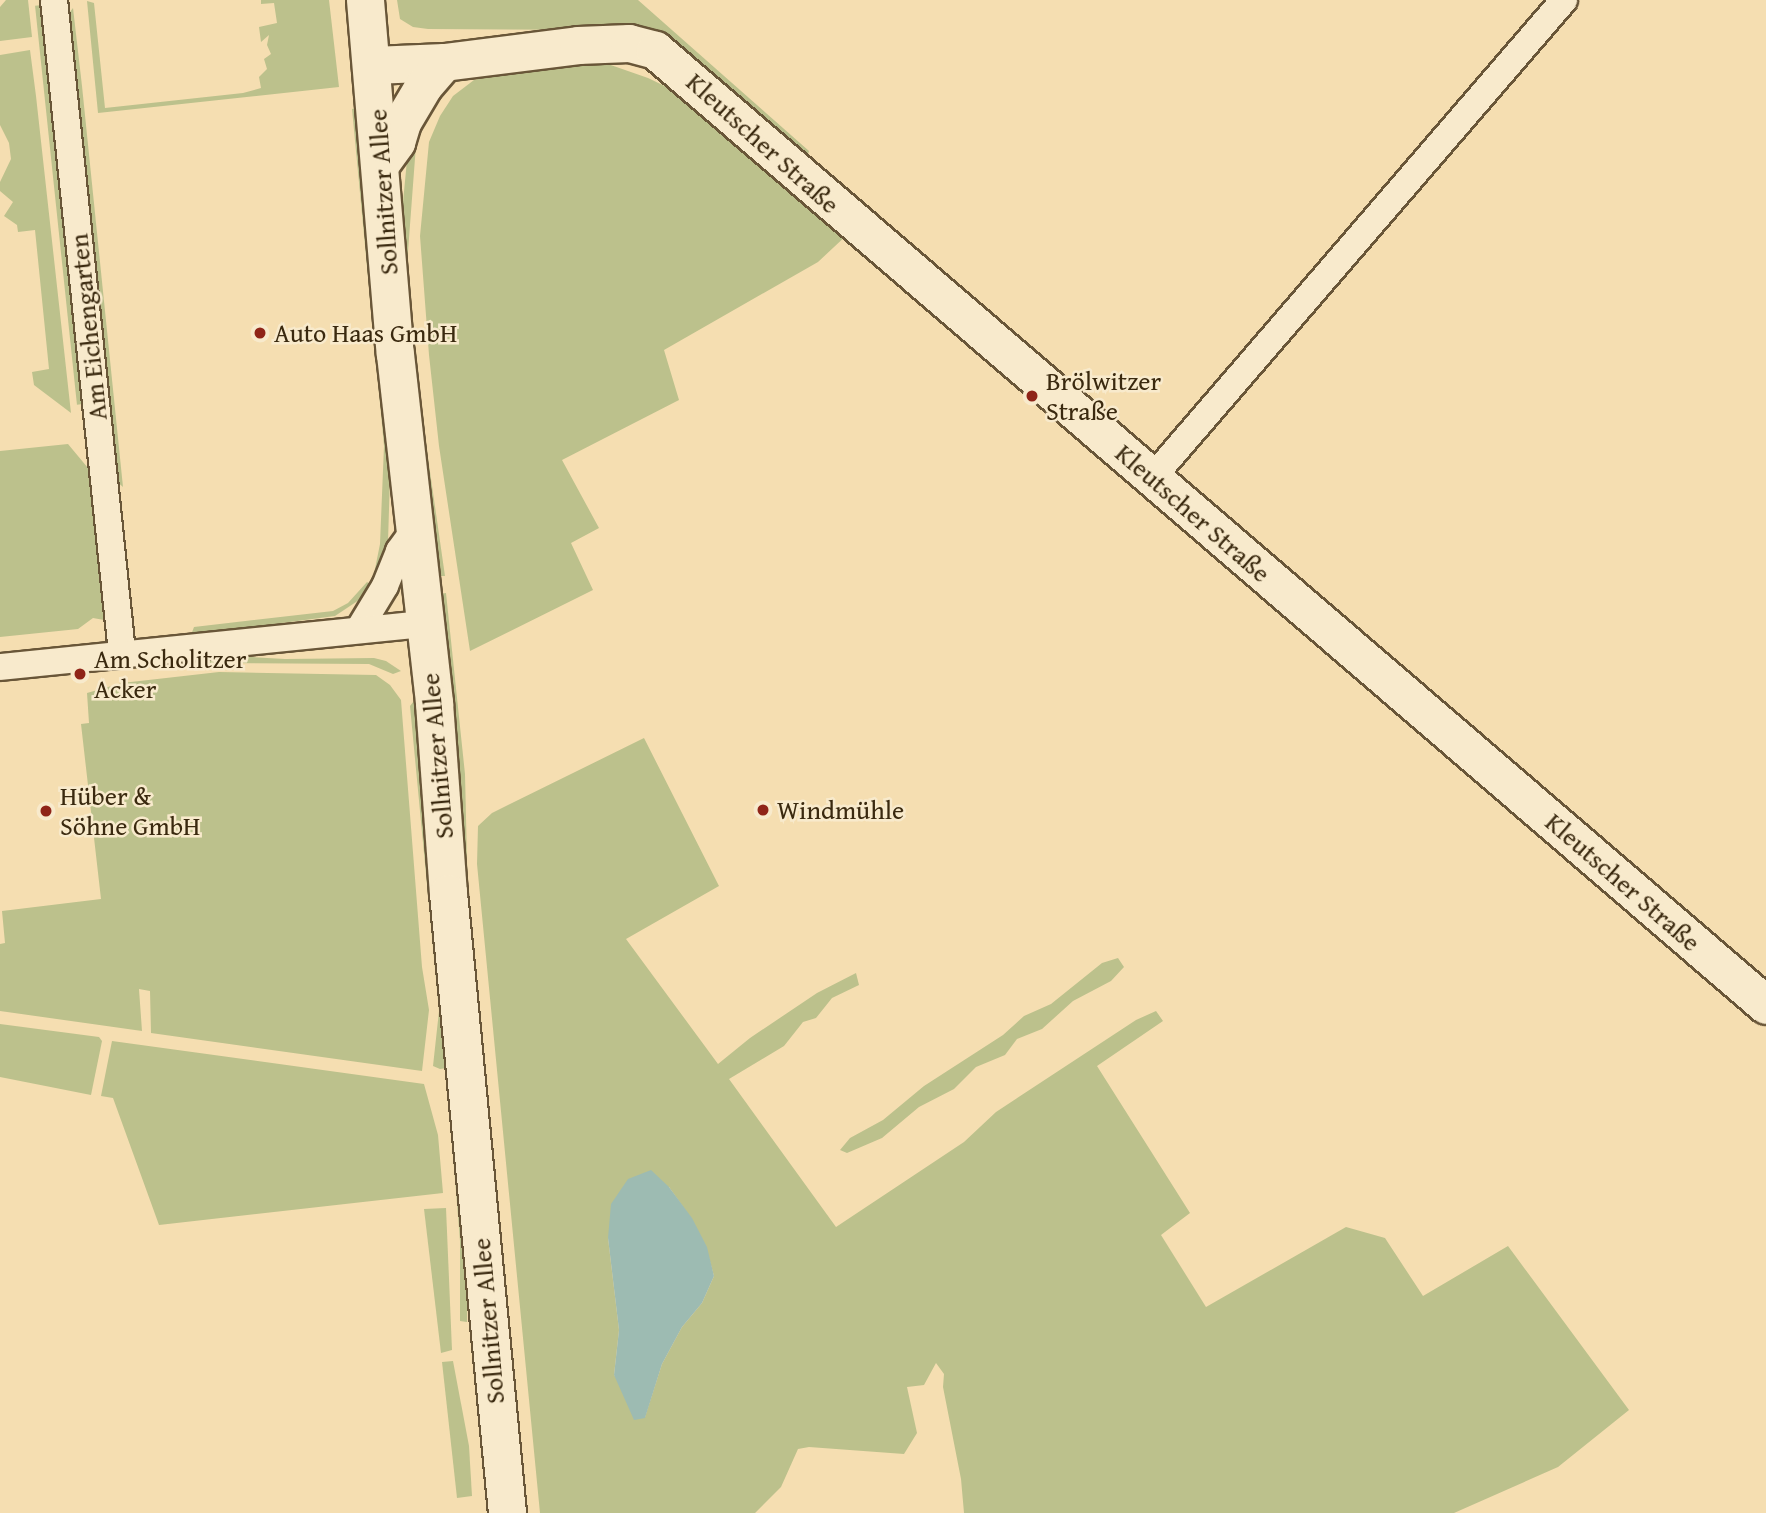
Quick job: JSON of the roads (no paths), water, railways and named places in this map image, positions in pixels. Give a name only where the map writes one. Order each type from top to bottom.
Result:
[{"type":"street","name":"Am Eichengarten","points":[[54,0],[122,653]]},
{"type":"street","name":"Sollnitzer Allee","points":[[365,0],[373,65],[395,354],[425,624],[507,1513]]},
{"type":"street","points":[[1152,478],[1564,0]]},
{"type":"street","name":"Kleutscher Straße","points":[[373,65],[443,62],[578,45],[629,44],[655,50],[1766,1005]]},
{"type":"street","points":[[381,163],[396,142],[402,122],[417,96],[443,62]]},
{"type":"street","points":[[359,629],[385,586],[400,551],[415,529]]},
{"type":"street","points":[[0,667],[425,624]]},
{"type":"water","points":[[651,1170],[669,1187],[692,1218],[707,1247],[714,1276],[702,1303],[682,1327],[662,1364],[645,1418],[634,1420],[614,1375],[619,1330],[608,1238],[611,1204],[628,1179]]},
{"type":"place","name":"Auto Haas GmbH","points":[[260,333]]},
{"type":"place","name":"Brölwitzer Straße","points":[[1032,396]]},
{"type":"place","name":"Am Scholitzer Acker","points":[[80,674]]},
{"type":"place","name":"Windmühle","points":[[763,810]]},
{"type":"place","name":"Hüber & Söhne GmbH","points":[[46,811]]}]
